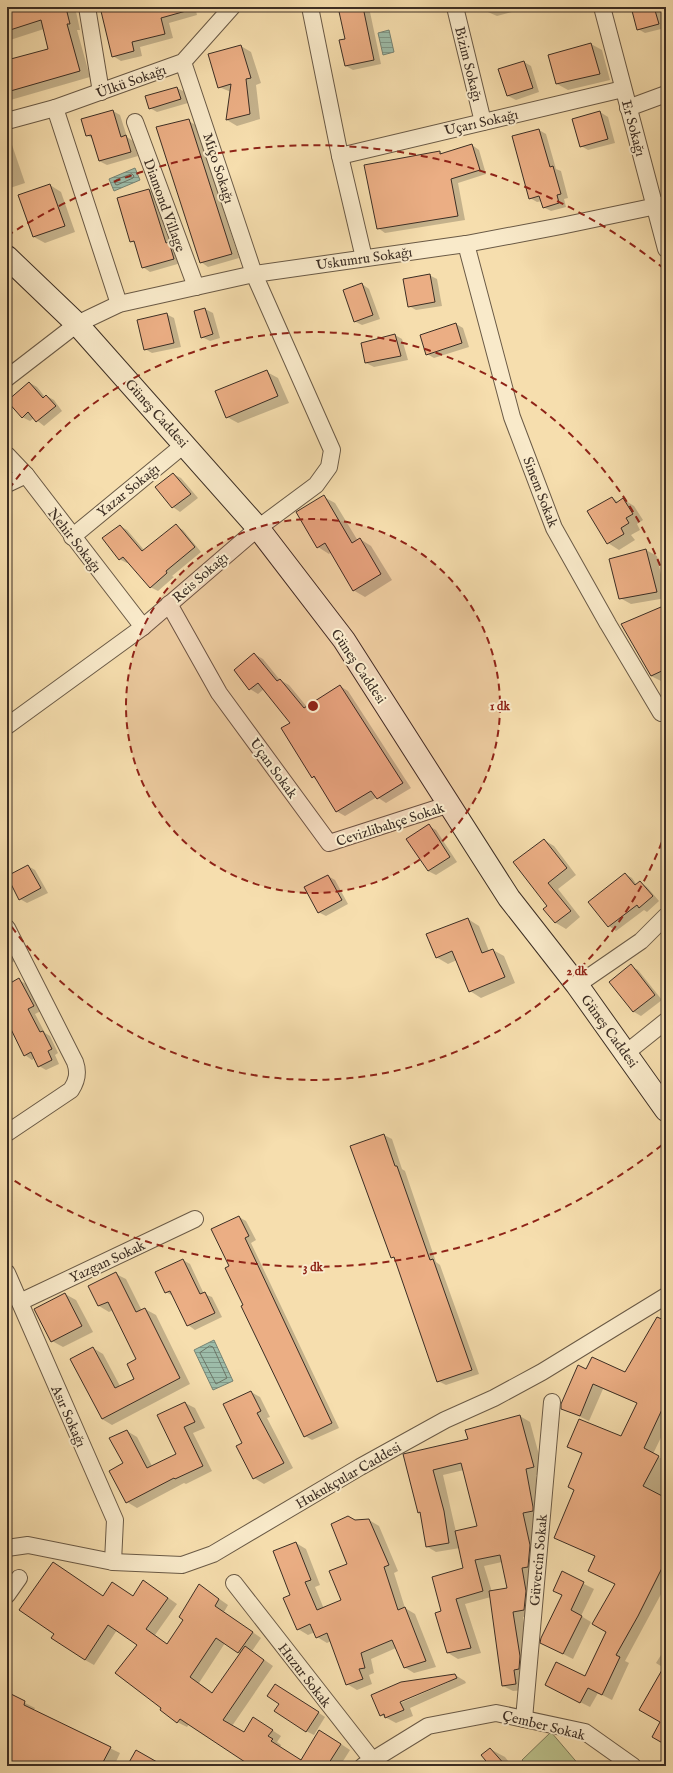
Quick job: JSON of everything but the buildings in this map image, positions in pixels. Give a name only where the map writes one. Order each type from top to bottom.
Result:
[{"type":"main road","name":"Güneş Caddesi","points":[[7,257],[77,324],[258,528],[344,640],[509,898],[577,985],[666,1110]]},
{"type":"street","points":[[87,7],[101,92]]},
{"type":"street","name":"Ülkü Sokağı","points":[[7,121],[55,108],[184,62],[232,7]]},
{"type":"street","points":[[310,7],[340,156],[364,258]]},
{"type":"street","name":"Bizim Sokağı","points":[[455,7],[483,122]]},
{"type":"street","name":"Er Sokağı","points":[[602,7],[628,108],[661,205],[666,249]]},
{"type":"street","name":"Miço Sokağı","points":[[184,62],[254,274],[332,450],[329,467],[321,480],[258,528]]},
{"type":"street","name":"Uçarı Sokağı","points":[[340,156],[623,89]]},
{"type":"street","points":[[628,108],[666,94]]},
{"type":"street","points":[[55,108],[119,304]]},
{"type":"street","name":"Diamond Village","points":[[135,122],[196,287]]},
{"type":"street","name":"Uskumru Sokağı","points":[[7,378],[77,324],[119,304],[254,274],[466,244],[661,205]]},
{"type":"street","name":"Sinem Sokak","points":[[466,244],[512,417],[554,528],[608,624],[661,713],[666,707]]},
{"type":"street","name":"Yazar Sokağı","points":[[72,537],[185,444]]},
{"type":"street","name":"Nehir Sokağı","points":[[7,454],[26,475],[72,537],[143,627]]},
{"type":"street","points":[[7,484],[26,475]]},
{"type":"street","name":"Reis Sokağı","points":[[7,726],[143,627],[258,528]]},
{"type":"street","name":"Uçan Sokak","points":[[169,604],[219,693],[329,843]]},
{"type":"street","name":"Cevizlibahçe Sokak","points":[[329,843],[450,804]]},
{"type":"street","points":[[577,985],[641,941],[666,916]]},
{"type":"street","points":[[7,928],[75,1062],[77,1072],[75,1084],[66,1094],[7,1132]]},
{"type":"street","points":[[626,1053],[666,1021]]},
{"type":"street","name":"Yazgan Sokak","points":[[20,1302],[195,1219]]},
{"type":"street","name":"Asır Sokağı","points":[[7,1273],[115,1520],[113,1562]]},
{"type":"street","name":"Hukukçular Caddesi","points":[[7,1548],[28,1545],[113,1562],[182,1565],[213,1554],[360,1467],[432,1427],[494,1398],[542,1372],[666,1296]]},
{"type":"street","name":"Güvercin Sokak","points":[[524,1719],[552,1402]]},
{"type":"street","points":[[7,1595],[19,1578]]},
{"type":"street","name":"Huzur Sokak","points":[[234,1583],[371,1764]]},
{"type":"street","name":"Çember Sokak","points":[[371,1764],[428,1726],[496,1713],[585,1732],[633,1766]]},
{"type":"green space","points":[[551,1732],[580,1766],[527,1766],[522,1760]]},
{"type":"water","points":[[389,30],[394,52],[383,55],[378,33]]},
{"type":"water","points":[[135,168],[140,180],[114,191],[109,179]]},
{"type":"water","points":[[214,1340],[233,1381],[213,1390],[194,1350]]}]
